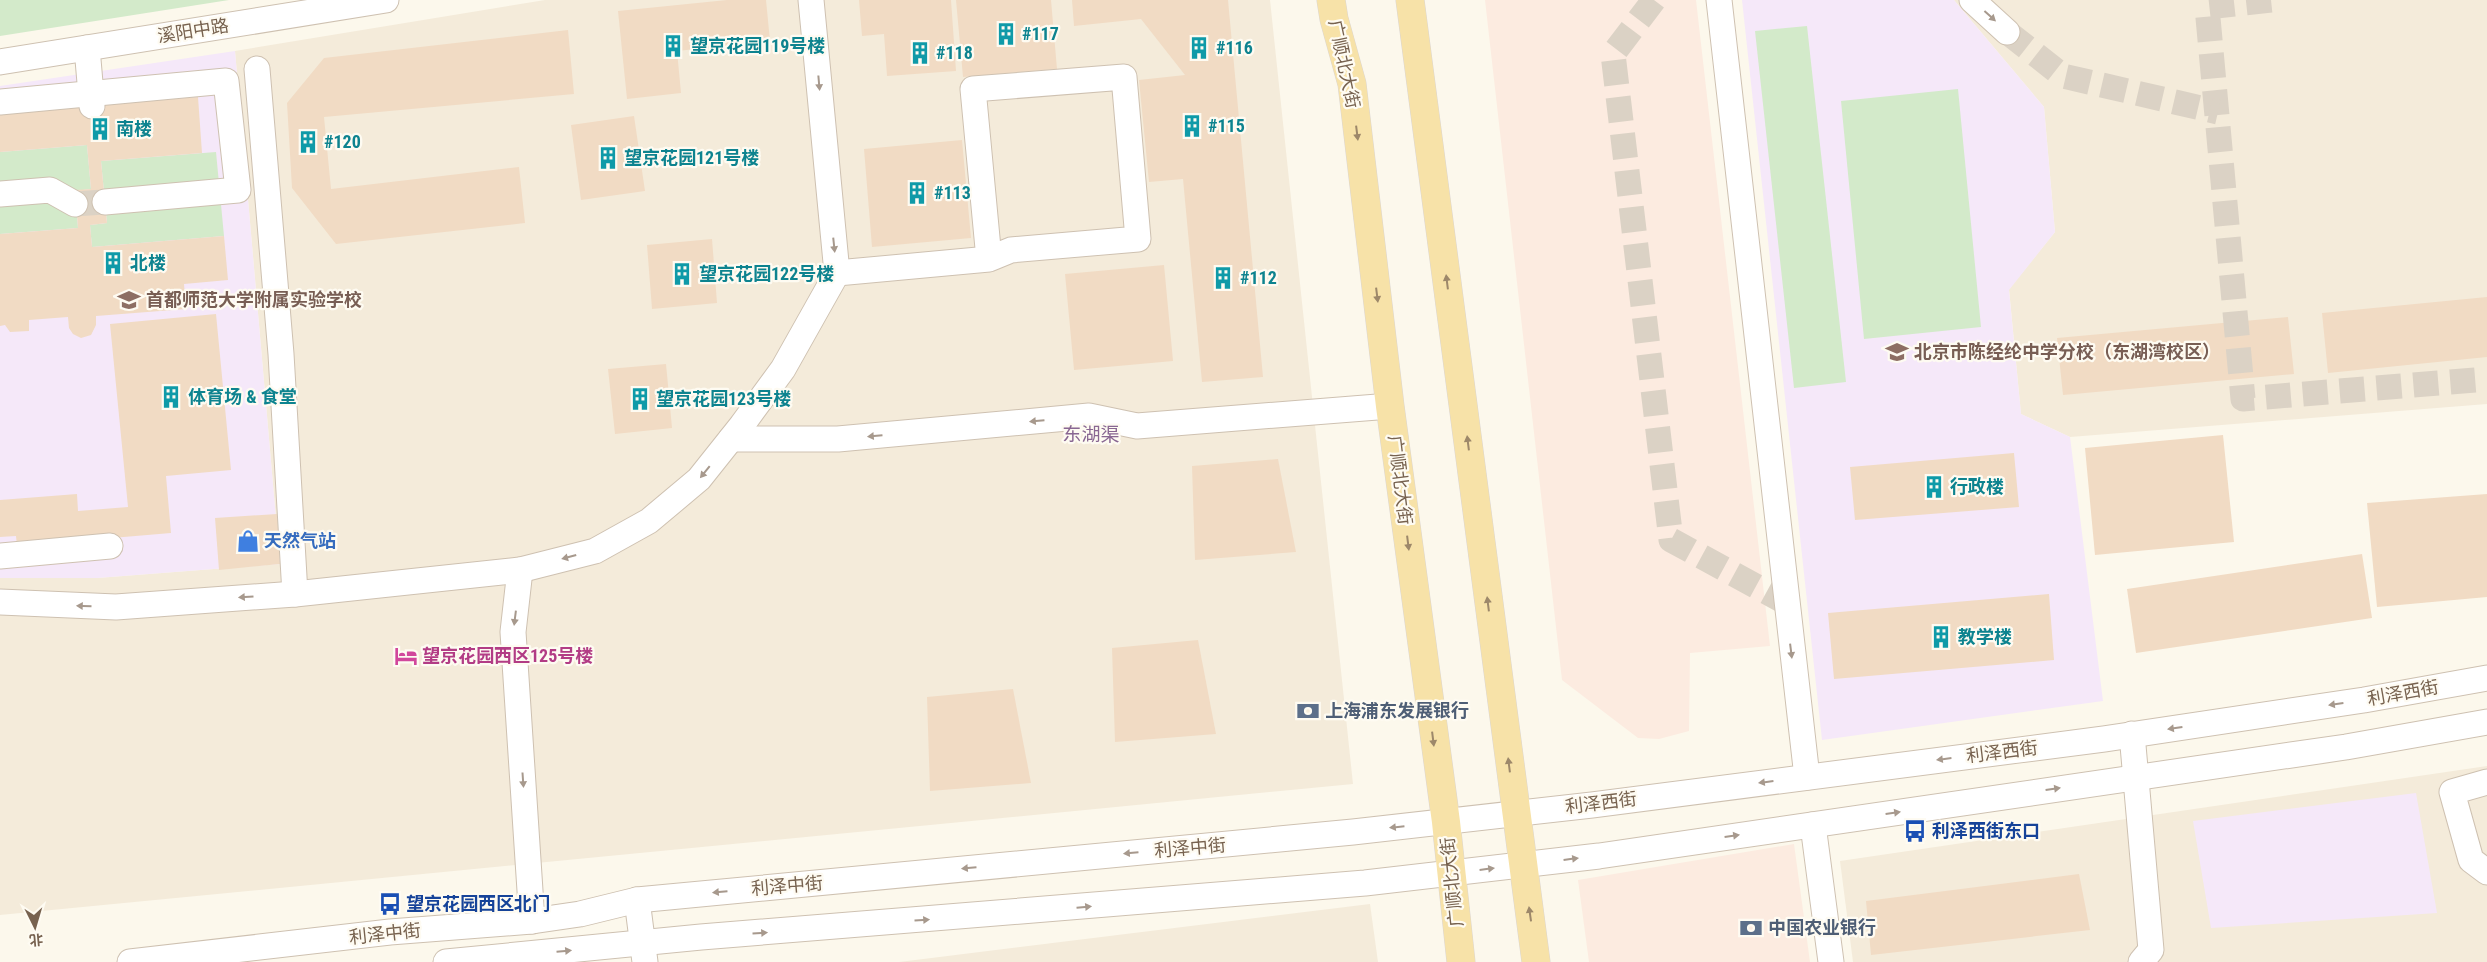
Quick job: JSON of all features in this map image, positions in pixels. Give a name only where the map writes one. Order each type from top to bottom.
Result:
[{"type":"main road","name":"广顺北大街","points":[[1331,0],[1334,19],[1352,84],[1390,406],[1446,822],[1461,962]]},
{"type":"main road","points":[[1410,0],[1536,962]]},
{"type":"street","name":"溪阳中路","points":[[0,62],[386,0]]},
{"type":"street","points":[[0,602],[116,607],[295,594],[520,570],[595,550],[649,521],[699,479],[731,440],[783,369],[837,273],[811,0]]},
{"type":"street","points":[[1719,0],[1807,777]]},
{"type":"street","points":[[1972,0],[2007,32]]},
{"type":"street","points":[[87,48],[91,100]]},
{"type":"street","points":[[257,69],[281,354],[295,594]]},
{"type":"street","points":[[837,273],[990,260],[1011,250],[1138,240],[1124,77],[973,89],[990,260]]},
{"type":"street","points":[[0,102],[91,100],[226,82],[238,190],[105,202]]},
{"type":"street","points":[[0,194],[50,190],[75,204]]},
{"type":"street","points":[[731,440],[838,440],[1089,416],[1137,426],[1390,406]]},
{"type":"street","points":[[0,556],[110,546]]},
{"type":"street","points":[[520,570],[513,632],[532,921]]},
{"type":"street","name":"利泽西街","points":[[1446,822],[2132,734],[2364,700],[2487,678]]},
{"type":"street","points":[[446,962],[643,953],[1365,883],[1523,865],[1813,825],[2346,747],[2487,722]]},
{"type":"street","points":[[2132,734],[2151,950],[2141,962]]},
{"type":"street","points":[[2487,782],[2452,792],[2471,860],[2487,872]]},
{"type":"street","name":"利泽中街","points":[[130,962],[390,932],[532,921],[580,914],[638,900],[1446,822]]},
{"type":"street","points":[[1813,825],[1831,962]]},
{"type":"street","points":[[638,900],[643,953]]},
{"type":"shaded area","points":[[545,0],[1270,0],[1353,784],[0,915],[0,578],[97,578],[280,564],[235,51]]},
{"type":"shaded area","points":[[1485,0],[1696,0],[1770,646],[1690,653],[1689,731],[1659,739],[1638,738],[1562,680]]},
{"type":"shaded area","name":"北京市陈经纶中学分校（东湖湾校区）","points":[[1742,0],[1954,0],[2044,107],[2055,232],[2009,290],[2021,414],[2070,437],[2103,701],[1822,740]]},
{"type":"shaded area","points":[[1954,0],[2487,0],[2487,404],[2070,437],[2021,414],[2009,289],[2055,232],[2044,107]]},
{"type":"shaded area","name":"首都师范大学附属实验学校","points":[[235,51],[280,564],[97,578],[0,578],[0,86]]},
{"type":"shaded area","points":[[2487,766],[2487,962],[1853,962],[1840,861]]},
{"type":"shaded area","points":[[2416,793],[2437,913],[2211,928],[2193,821]]},
{"type":"shaded area","points":[[1794,844],[1810,962],[1589,962],[1578,880]]},
{"type":"shaded area","points":[[1370,904],[1378,962],[899,962]]},
{"type":"green space","points":[[0,0],[229,0],[0,36]]},
{"type":"green space","points":[[1807,26],[1846,382],[1794,388],[1755,31]]},
{"type":"green space","points":[[1958,89],[1981,327],[1864,339],[1841,101]]},
{"type":"green space","points":[[87,145],[91,189],[75,191],[78,228],[0,234],[0,152]]},
{"type":"green space","points":[[216,152],[224,236],[92,247],[90,225],[107,223],[101,161]]},
{"type":"building","name":"望京花园119号楼","points":[[727,0],[766,0],[770,41],[677,51],[681,93],[627,99],[618,11]]},
{"type":"building","name":"#118","points":[[859,0],[951,0],[956,71],[887,76],[884,34],[862,36]]},
{"type":"building","name":"#117","points":[[956,0],[1051,0],[1057,69],[963,77]]},
{"type":"building","points":[[1072,0],[1228,0],[1263,377],[1202,382],[1183,179],[1149,182],[1139,80],[1185,75],[1141,19],[1074,26]]},
{"type":"building","name":"#120","points":[[568,30],[574,94],[324,117],[331,189],[519,167],[525,223],[336,244],[292,188],[287,103],[324,58]]},
{"type":"building","name":"北楼","points":[[198,97],[202,153],[101,161],[107,223],[90,225],[92,247],[224,236],[228,280],[184,284],[186,309],[96,316],[96,325],[91,335],[81,338],[73,334],[69,328],[68,317],[29,320],[29,331],[10,332],[5,325],[0,326],[0,234],[78,228],[75,190],[91,189],[87,145],[0,152],[0,113]]},
{"type":"building","name":"望京花园121号楼","points":[[634,116],[645,191],[581,200],[571,125]]},
{"type":"building","name":"#113","points":[[962,140],[971,238],[872,247],[864,149]]},
{"type":"building","name":"望京花园122号楼","points":[[712,239],[717,303],[652,309],[647,245]]},
{"type":"building","points":[[1164,265],[1173,361],[1074,370],[1065,274]]},
{"type":"building","points":[[2487,297],[2487,357],[2328,373],[2322,313]]},
{"type":"building","name":"体育场 & 食堂","points":[[216,314],[231,470],[166,476],[171,533],[17,546],[16,536],[0,537],[0,500],[77,494],[78,511],[128,507],[110,324]]},
{"type":"building","points":[[2288,317],[2294,374],[2063,395],[2057,338]]},
{"type":"building","name":"望京花园123号楼","points":[[666,364],[672,428],[615,434],[608,369]]},
{"type":"building","points":[[2223,435],[2234,542],[2095,555],[2085,448]]},
{"type":"building","name":"行政楼","points":[[2014,453],[2019,507],[1855,520],[1850,467]]},
{"type":"building","points":[[1278,459],[1296,552],[1195,560],[1192,466]]},
{"type":"building","points":[[2487,494],[2487,597],[2377,607],[2367,503]]},
{"type":"building","name":"天然气站","points":[[277,514],[280,564],[219,570],[215,518]]},
{"type":"building","points":[[2362,554],[2372,618],[2136,653],[2127,589]]},
{"type":"building","name":"教学楼","points":[[2049,594],[2054,660],[1834,679],[1828,613]]},
{"type":"building","points":[[1198,640],[1216,734],[1115,742],[1112,648]]},
{"type":"building","points":[[1013,689],[1031,783],[930,791],[927,697]]},
{"type":"building","points":[[2079,874],[2090,930],[1871,955],[1866,901]]},
{"type":"tunnel","points":[[1654,0],[1613,54],[1671,540],[1785,602]]},
{"type":"tunnel","points":[[2271,0],[2207,7],[2243,399],[2487,379]]},
{"type":"tunnel","points":[[2007,32],[2063,76],[2218,112]]},
{"type":"tunnel","points":[[75,204],[105,202]]},
{"type":"place","name":"#117","points":[[1006,34]]},
{"type":"place","name":"望京花园119号楼","points":[[673,46]]},
{"type":"place","name":"#116","points":[[1199,48]]},
{"type":"place","name":"#118","points":[[920,53]]},
{"type":"place","name":"#115","points":[[1192,126]]},
{"type":"place","name":"南楼","points":[[100,129]]},
{"type":"place","name":"#120","points":[[308,142]]},
{"type":"place","name":"望京花园121号楼","points":[[608,158]]},
{"type":"place","name":"#113","points":[[917,193]]},
{"type":"place","name":"北楼","points":[[113,263]]},
{"type":"place","name":"望京花园122号楼","points":[[682,274]]},
{"type":"place","name":"#112","points":[[1223,278]]},
{"type":"place","name":"首都师范大学附属实验学校","points":[[129,300]]},
{"type":"place","name":"北京市陈经纶中学分校（东湖湾校区）","points":[[1897,352]]},
{"type":"place","name":"体育场 & 食堂","points":[[171,397]]},
{"type":"place","name":"望京花园123号楼","points":[[640,399]]},
{"type":"place","name":"行政楼","points":[[1934,487]]},
{"type":"place","name":"天然气站","points":[[248,541]]},
{"type":"place","name":"教学楼","points":[[1941,637]]},
{"type":"place","name":"望京花园西区125号楼","points":[[406,656]]},
{"type":"place","name":"上海浦东发展银行","points":[[1308,711]]},
{"type":"place","name":"利泽西街东口","points":[[1915,831]]},
{"type":"place","name":"望京花园西区北门","points":[[390,904]]},
{"type":"place","name":"中国农业银行","points":[[1751,928]]},
{"type":"district","name":"东湖渠","points":[[1091,434]]}]
